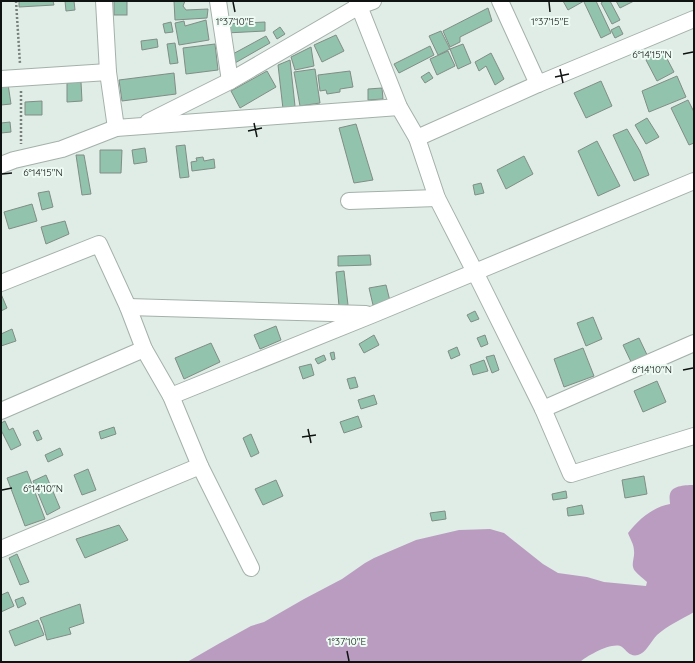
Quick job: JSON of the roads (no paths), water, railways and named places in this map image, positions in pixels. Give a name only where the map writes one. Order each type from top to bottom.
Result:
[{"type":"street","points":[[104,1],[108,72],[116,128]]},
{"type":"street","points":[[218,1],[230,81]]},
{"type":"street","points":[[500,1],[538,84]]},
{"type":"street","points":[[141,126],[230,81],[363,3],[399,108],[417,138],[436,198],[475,272],[543,409],[571,474],[694,436]]},
{"type":"street","points":[[417,138],[538,84],[694,19]]},
{"type":"street","points":[[1,79],[108,72]]},
{"type":"street","points":[[1,165],[14,160],[62,149],[116,128],[399,108]]},
{"type":"street","points":[[170,396],[374,314],[694,181]]},
{"type":"street","points":[[349,201],[436,198]]},
{"type":"street","points":[[1,283],[99,244],[128,307],[144,349],[170,396],[200,466],[251,568]]},
{"type":"street","points":[[128,307],[374,314]]},
{"type":"street","points":[[543,409],[694,342]]},
{"type":"street","points":[[1,411],[144,349]]},
{"type":"street","points":[[1,549],[200,466]]}]
